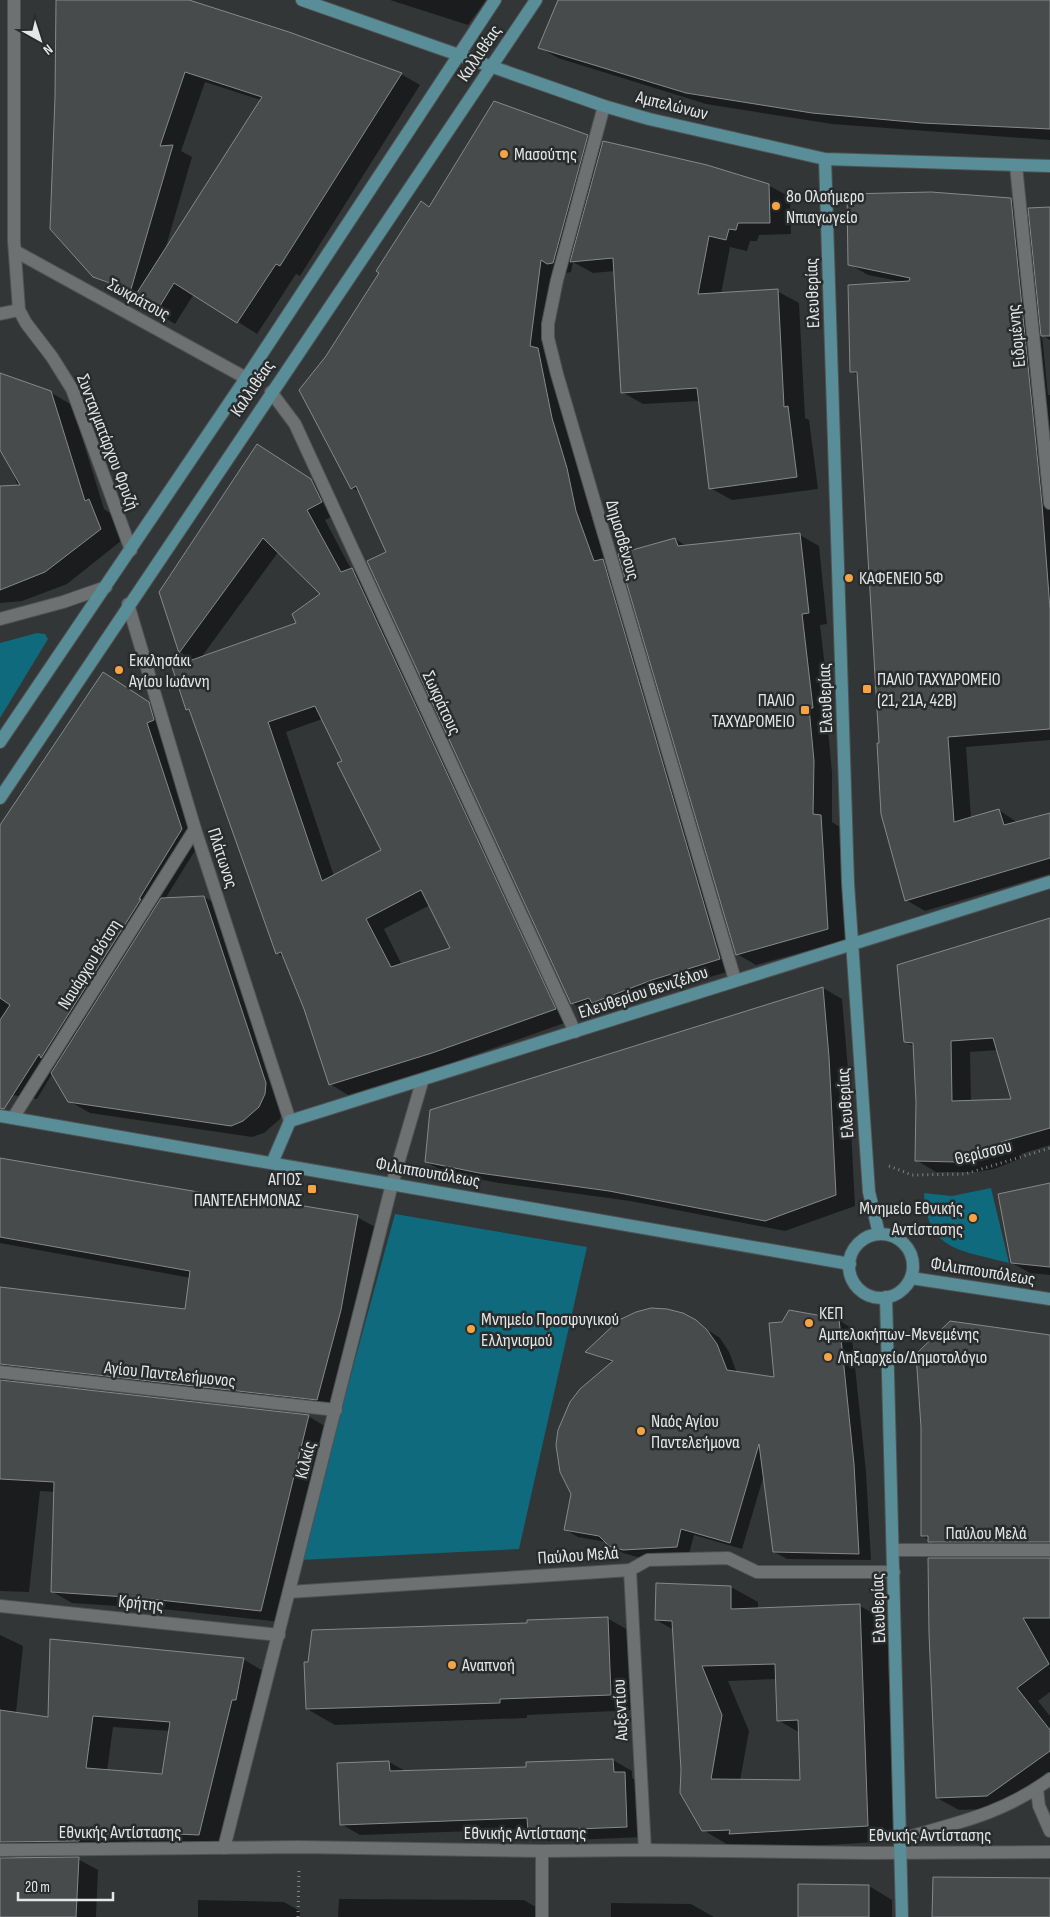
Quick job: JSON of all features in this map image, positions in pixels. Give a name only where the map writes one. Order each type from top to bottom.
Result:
[{"type":"street","name":"Συνταγματάρχου Φρυζή","points":[[14,0],[15,251],[19,310],[72,389],[131,550]]},
{"type":"street","name":"Αμπελώνων","points":[[302,0],[604,106],[825,159],[1050,166]]},
{"type":"street","name":"Καλλιθέας","points":[[0,742],[246,378],[496,0]]},
{"type":"street","name":"Καλλιθέας","points":[[0,798],[128,604],[536,0]]},
{"type":"street","name":"Δημοσθένους","points":[[604,106],[557,280],[548,324],[548,338],[559,384],[735,980]]},
{"type":"street","name":"Ελευθερίας","points":[[825,159],[848,873],[868,1192],[880,1234]]},
{"type":"street","name":"Ειδομένης","points":[[1016,166],[1050,503]]},
{"type":"street","name":"Σωκράτους","points":[[15,251],[246,378]]},
{"type":"street","points":[[0,314],[19,310]]},
{"type":"street","name":"Σωκράτους","points":[[271,392],[295,424],[575,1032]]},
{"type":"street","points":[[0,619],[56,604],[106,587]]},
{"type":"street","name":"Πλάτωνος","points":[[128,604],[195,829],[290,1121]]},
{"type":"street","name":"Ναυάρχου Βότση","points":[[14,1118],[195,829]]},
{"type":"street","name":"Ελευθερίου Βενιζέλου","points":[[290,1121],[422,1082],[735,980],[1050,882]]},
{"type":"street","name":"Κιλκίς","points":[[224,1848],[392,1184],[422,1082]]},
{"type":"street","name":"Φιλιππουπόλεως","points":[[0,1116],[850,1264]]},
{"type":"street","points":[[272,1163],[290,1121]]},
{"type":"street","points":[[880,1234],[897,1238],[910,1251],[913,1269],[911,1278],[905,1287],[886,1297],[876,1297],[860,1289],[850,1273],[850,1264],[856,1247],[862,1240],[880,1234]]},
{"type":"street","name":"Φιλιππουπόλεως","points":[[911,1278],[1050,1299]]},
{"type":"street","name":"Ελευθερίας","points":[[886,1297],[902,1917]]},
{"type":"street","name":"Αγίου Παντελεήμονος","points":[[0,1372],[336,1410]]},
{"type":"street","name":"Παύλου Μελά","points":[[893,1550],[1050,1550]]},
{"type":"street","name":"Παύλου Μελά","points":[[290,1592],[630,1570],[648,1560],[728,1558],[757,1572],[894,1572]]},
{"type":"street","name":"Αυξεντίου","points":[[630,1570],[645,1850]]},
{"type":"street","name":"Κρήτης","points":[[0,1606],[278,1635]]},
{"type":"street","points":[[901,1846],[995,1812],[1037,1789],[1050,1779]]},
{"type":"street","points":[[1037,1789],[1039,1806],[1050,1831]]},
{"type":"street","name":"Εθνικής Αντίστασης","points":[[0,1850],[299,1848],[542,1852],[901,1846],[1050,1852]]},
{"type":"street","points":[[542,1852],[542,1917]]},
{"type":"path","name":"Θερίσσου","points":[[866,1156],[912,1174],[964,1174],[1050,1148]]},
{"type":"path","points":[[298,1917],[299,1848]]},
{"type":"shaded area","points":[[37,633],[45,634],[48,639],[0,718],[0,643]]},
{"type":"shaded area","points":[[991,1188],[1009,1263],[962,1251],[950,1245],[940,1238],[932,1227],[927,1212],[924,1193],[952,1196]]},
{"type":"shaded area","points":[[395,1214],[587,1247],[519,1549],[300,1560]]},
{"type":"building","points":[[56,0],[189,0],[289,32],[402,73],[280,266],[276,264],[237,323],[174,283],[155,314],[133,299],[262,97],[185,72],[160,146],[173,145],[129,296],[107,282],[93,277],[50,229],[55,97]]},
{"type":"building","points":[[558,0],[1050,0],[1050,129],[922,123],[812,113],[686,93],[538,48]]},
{"type":"building","points":[[494,101],[588,135],[553,263],[547,264],[541,260],[530,346],[538,348],[552,418],[567,468],[576,511],[594,561],[603,559],[720,959],[652,980],[592,1003],[589,998],[571,1004],[367,561],[386,552],[356,486],[351,489],[299,390],[326,356],[379,273],[376,271],[421,201],[429,207]]},
{"type":"building","points":[[603,141],[707,165],[769,184],[770,223],[738,223],[736,230],[729,229],[726,240],[709,236],[698,294],[778,289],[784,407],[788,406],[797,477],[709,489],[697,388],[621,393],[613,258],[570,262]]},
{"type":"building","points":[[931,192],[1011,198],[1042,504],[1050,609],[1050,729],[948,737],[954,822],[999,809],[1004,825],[1050,813],[1050,858],[905,901],[881,814],[877,743],[879,743],[857,372],[850,372],[848,285],[909,281],[910,278],[848,265],[847,194]]},
{"type":"building","points":[[1050,207],[1050,336],[1041,336],[1028,208]]},
{"type":"building","points":[[0,373],[51,391],[85,501],[89,499],[101,529],[45,572],[0,590],[0,486],[20,485],[0,450]]},
{"type":"building","points":[[257,444],[311,479],[322,502],[307,510],[341,572],[352,568],[556,1009],[432,1053],[329,1085],[304,1009],[281,952],[276,954],[189,709],[186,710],[172,667],[296,623],[292,614],[320,594],[263,538],[179,653],[159,592]],"holes":[[[315,706],[342,761],[337,763],[381,850],[322,881],[268,722]],[[421,890],[450,948],[391,967],[366,919]]]},
{"type":"building","points":[[800,533],[809,613],[802,614],[813,708],[809,708],[814,761],[813,814],[821,815],[828,929],[736,955],[618,554],[675,538],[678,546]]},
{"type":"building","points":[[103,672],[149,702],[154,720],[147,723],[182,829],[139,899],[141,899],[41,1058],[39,1054],[4,1109],[0,1108],[0,1020],[10,1005],[0,998],[0,825]]},
{"type":"building","points":[[204,896],[266,1083],[265,1094],[259,1107],[243,1121],[231,1126],[68,1102],[51,1073],[161,898]]},
{"type":"building","points":[[1050,918],[1050,1128],[1001,1142],[1003,1147],[973,1159],[956,1162],[915,1161],[916,1102],[913,1043],[904,1042],[897,965]],"holes":[[[993,1038],[1011,1099],[952,1101],[951,1041]]]},
{"type":"building","points":[[823,987],[829,1057],[836,1195],[765,1221],[609,1191],[479,1173],[425,1162],[430,1110]]},
{"type":"building","points":[[0,1158],[251,1201],[252,1193],[293,1200],[292,1204],[358,1215],[341,1310],[317,1400],[0,1364],[0,1287],[185,1309],[190,1271],[0,1237]]},
{"type":"building","points":[[1050,1183],[1050,1267],[1011,1263],[998,1194]]},
{"type":"building","points":[[651,1308],[683,1313],[696,1320],[707,1330],[717,1344],[727,1370],[774,1377],[769,1323],[782,1322],[789,1310],[839,1319],[854,1464],[859,1554],[773,1552],[759,1444],[730,1543],[681,1529],[677,1547],[623,1550],[609,1546],[599,1536],[564,1530],[571,1494],[560,1472],[556,1445],[558,1430],[570,1402],[580,1389],[613,1361],[585,1352],[619,1320],[636,1312]]},
{"type":"building","points":[[950,1321],[1050,1335],[1050,1542],[928,1542],[928,1536],[921,1536],[921,1427],[916,1354]]},
{"type":"building","points":[[0,1380],[309,1415],[261,1611],[141,1598],[51,1592],[54,1482],[0,1479]]},
{"type":"building","points":[[928,1558],[1050,1558],[1050,1618],[1023,1618],[1049,1664],[1017,1688],[1050,1730],[1050,1751],[987,1796],[936,1798]]},
{"type":"building","points":[[656,1583],[731,1586],[731,1609],[860,1604],[868,1826],[729,1834],[730,1830],[702,1831],[680,1793],[681,1770],[672,1621],[655,1620]],"holes":[[[775,1664],[777,1721],[798,1720],[800,1780],[711,1779],[722,1715],[702,1666]]]},
{"type":"building","points":[[608,1617],[611,1695],[500,1699],[500,1703],[306,1709],[304,1662],[308,1662],[312,1630],[527,1623],[527,1620]]},
{"type":"building","points":[[50,1639],[244,1658],[236,1700],[232,1700],[199,1835],[110,1831],[110,1834],[80,1835],[79,1841],[0,1842],[0,1710],[48,1717]],"holes":[[[93,1716],[170,1722],[162,1774],[86,1768]]]},
{"type":"building","points":[[613,1759],[614,1772],[625,1772],[627,1827],[528,1831],[527,1818],[340,1825],[337,1763],[389,1761],[390,1771],[526,1767],[526,1762]]},
{"type":"building","points":[[79,1857],[76,1917],[0,1917],[0,1858]]},
{"type":"building","points":[[933,1877],[1050,1878],[1050,1917],[932,1917]]},
{"type":"building","points":[[798,1884],[869,1885],[869,1917],[798,1917]]},
{"type":"place","name":"Μασούτης","points":[[504,154]]},
{"type":"place","name":"8o Ολοήμερο Νπιαγωγείο","points":[[776,206]]},
{"type":"place","name":"ΚΑΦΕΝΕΙΟ 5Φ","points":[[849,578]]},
{"type":"place","name":"Εκκλησάκι Αγίου Ιωάννη","points":[[119,670]]},
{"type":"place","name":"ΠΑΛΙΟ ΤΑΧΥΔΡΟΜΕΙΟ (21, 21Α, 42Β)","points":[[867,689]]},
{"type":"place","name":"ΠΑΛΙΟ ΤΑΧΥΔΡΟΜΕΙΟ","points":[[805,710]]},
{"type":"place","name":"ΑΓΙΟΣ ΠΑΝΤΕΛΕΗΜΟΝΑΣ","points":[[312,1189]]},
{"type":"place","name":"Μνημείο Εθνικής Αντίστασης","points":[[973,1218]]},
{"type":"place","name":"ΚΕΠ Αμπελοκήπων-Μενεμένης","points":[[809,1323]]},
{"type":"place","name":"Μνημείο Προσφυγικού Ελληνισμού","points":[[471,1329]]},
{"type":"place","name":"Ληξιαρχείο/Δημοτολόγιο","points":[[828,1357]]},
{"type":"place","name":"Ναός Αγίου Παντελεήμονα","points":[[641,1431]]},
{"type":"place","name":"Αναπνοή","points":[[452,1665]]}]
